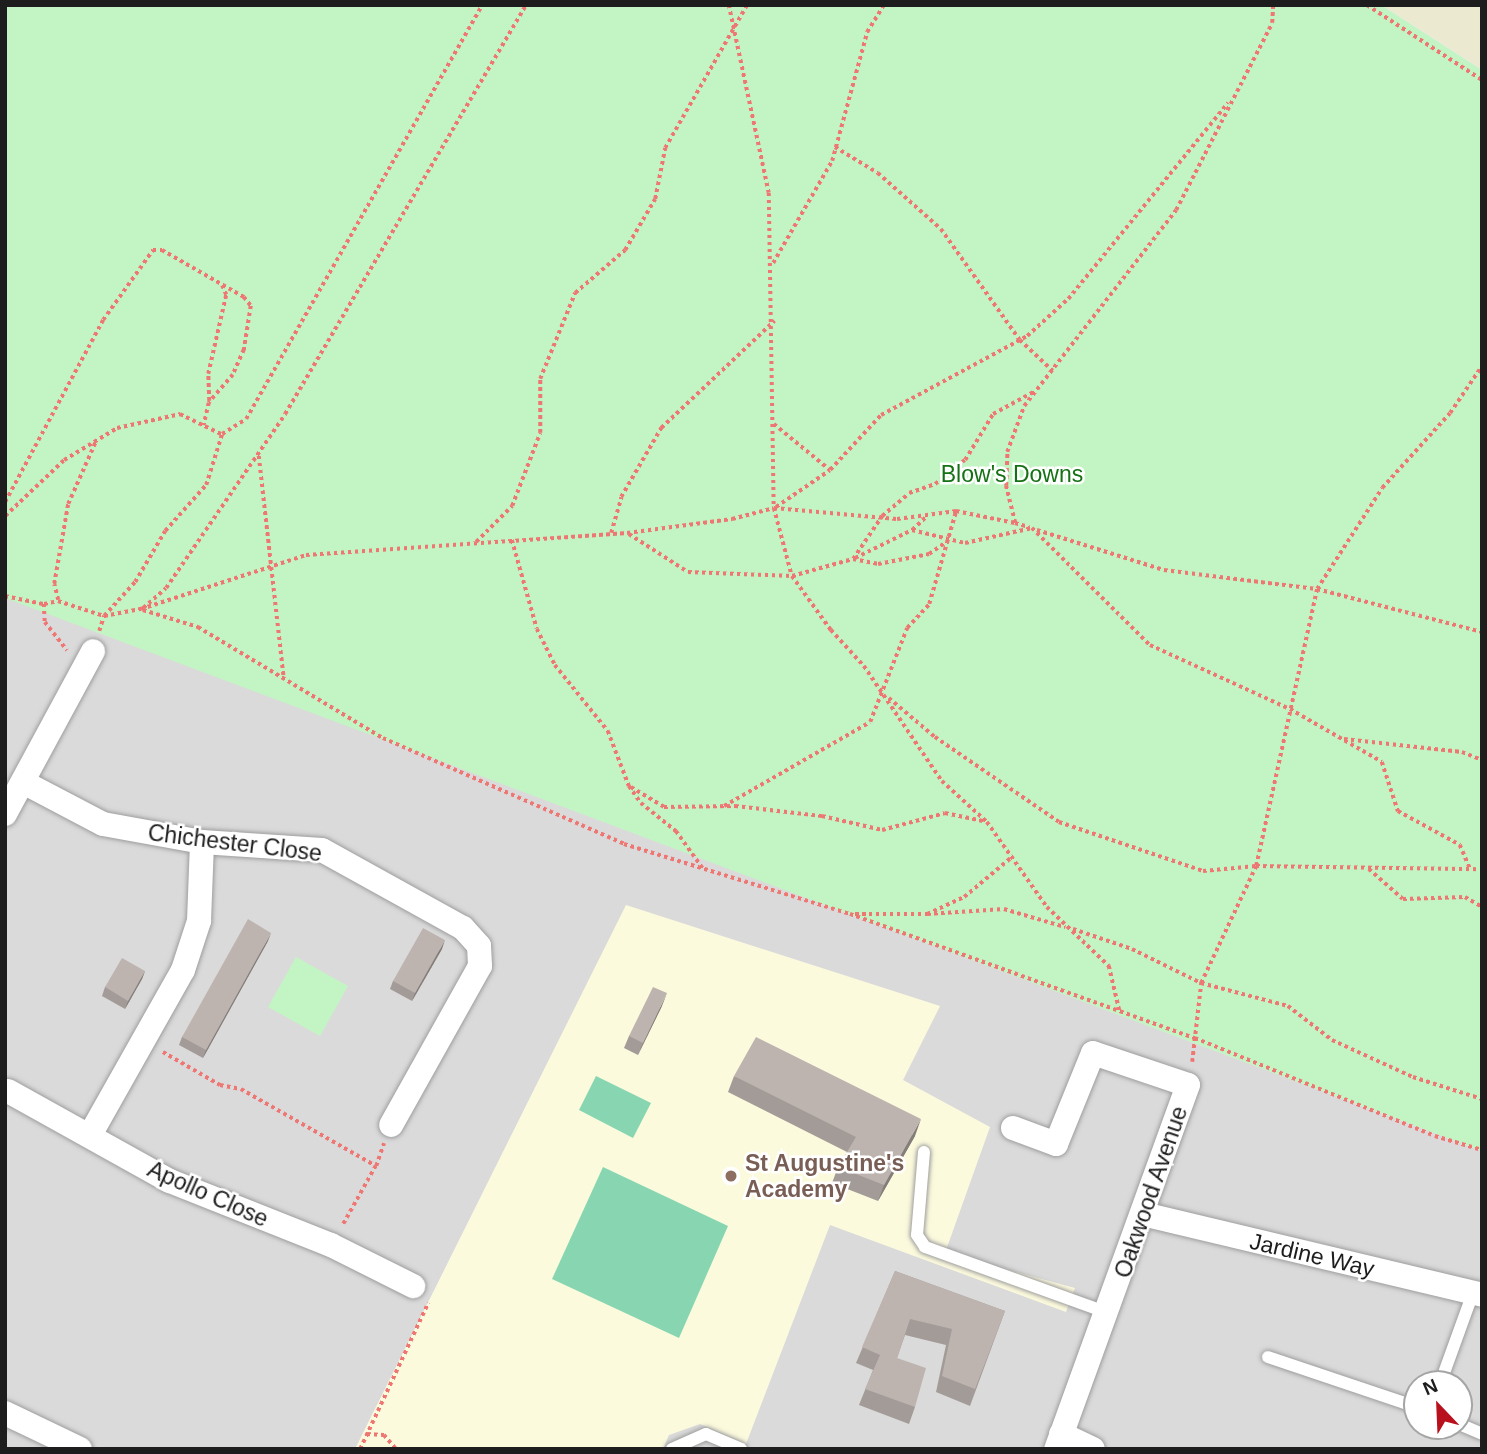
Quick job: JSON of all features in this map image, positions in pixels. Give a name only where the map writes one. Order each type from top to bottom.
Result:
[{"type":"street","points":[[5,814],[90,657]]},
{"type":"street","name":"Chichester Close","points":[[23,782],[103,824],[202,842],[323,850],[463,928],[479,946],[480,966],[391,1125]]},
{"type":"street","points":[[90,1135],[183,970],[200,921],[202,842]]},
{"type":"street","name":"Oakwood Avenue","points":[[1013,1128],[1056,1144],[1093,1053],[1188,1085],[1108,1313],[1058,1442]]},
{"type":"street","name":"Apollo Close","points":[[8,1091],[170,1181],[331,1245],[413,1286]]},
{"type":"street","name":"Jardine Way","points":[[1143,1214],[1478,1294]]},
{"type":"street","points":[[5,1413],[80,1449]]},
{"type":"street","points":[[1058,1442],[1093,1449]]},
{"type":"lane","points":[[925,1152],[917,1235],[925,1247],[1108,1313]]},
{"type":"lane","points":[[1446,1370],[1478,1294]]},
{"type":"lane","points":[[1268,1357],[1403,1402]]},
{"type":"lane","points":[[672,1449],[706,1434],[741,1449]]},
{"type":"path","points":[[104,616],[135,582],[165,531],[206,485],[222,434],[246,419],[482,5]]},
{"type":"path","points":[[141,610],[166,588],[259,453],[526,5]]},
{"type":"path","points":[[729,5],[769,193],[774,321],[774,508],[792,576],[882,692],[942,781],[987,822],[1047,907],[1109,966],[1120,1013]]},
{"type":"path","points":[[474,544],[512,506],[540,433],[540,379],[575,293],[625,250],[655,199],[665,148],[747,5]]},
{"type":"path","points":[[772,265],[835,147],[867,32],[884,5]]},
{"type":"path","points":[[1015,523],[1006,486],[1007,452],[1024,406],[1176,210],[1272,23],[1273,5]]},
{"type":"path","points":[[1367,5],[1482,80]]},
{"type":"path","points":[[774,508],[830,470],[881,415],[1020,340],[1068,299],[1233,97]]},
{"type":"path","points":[[835,147],[878,173],[941,229],[1020,340],[1053,371]]},
{"type":"path","points":[[5,502],[103,320],[143,260],[153,250],[162,250],[244,298],[251,306],[251,322],[233,374],[209,403]]},
{"type":"path","points":[[204,425],[209,403],[208,374],[226,295],[221,284]]},
{"type":"path","points":[[611,533],[621,497],[661,428],[774,321]]},
{"type":"path","points":[[1195,1038],[1201,983],[1255,866],[1317,589],[1382,488],[1450,413],[1482,366]]},
{"type":"path","points":[[853,559],[881,516],[909,493],[935,484],[965,460],[993,415],[1038,389]]},
{"type":"path","points":[[5,516],[64,460],[117,428],[180,414],[222,434]]},
{"type":"path","points":[[774,424],[830,470]]},
{"type":"path","points":[[58,601],[54,584],[68,504],[96,442]]},
{"type":"path","points":[[259,453],[284,678]]},
{"type":"path","points":[[5,596],[44,604],[58,601],[104,616],[141,610],[271,564],[318,553],[627,533],[732,519],[774,508],[912,519],[956,511],[1015,523],[1069,543],[1164,570],[1317,589],[1482,632]]},
{"type":"path","points":[[724,806],[870,722],[907,628],[929,604],[956,511]]},
{"type":"path","points":[[627,533],[688,572],[792,576],[853,559],[912,530],[928,515]]},
{"type":"path","points":[[912,530],[929,531],[948,540],[965,543],[1032,528]]},
{"type":"path","points":[[1032,528],[1150,645],[1290,709],[1382,762],[1398,811],[1460,845],[1470,869]]},
{"type":"path","points":[[512,540],[537,629],[555,665],[608,731],[629,786],[642,803],[676,831],[706,871]]},
{"type":"path","points":[[853,559],[878,564],[929,554],[948,540]]},
{"type":"path","points":[[44,604],[45,622],[68,651],[90,657]]},
{"type":"path","points":[[141,610],[198,626],[383,738],[624,844],[850,914],[1195,1038],[1435,1136],[1482,1150]]},
{"type":"path","points":[[882,692],[934,737],[1059,822],[1203,871],[1255,866],[1482,869]]},
{"type":"path","points":[[1342,739],[1462,752],[1482,760]]},
{"type":"path","points":[[629,786],[664,807],[724,806],[822,816],[882,830],[945,813],[987,822]]},
{"type":"path","points":[[927,914],[964,897],[1013,856]]},
{"type":"path","points":[[1369,869],[1403,899],[1465,897],[1482,907]]},
{"type":"path","points":[[850,914],[927,914],[1004,909],[1069,928],[1132,948],[1201,983],[1288,1006],[1332,1040],[1413,1077],[1482,1100]]},
{"type":"path","points":[[143,1041],[376,1166],[331,1245]]},
{"type":"path","points":[[360,1449],[429,1304],[413,1286]]},
{"type":"path","points":[[367,1434],[384,1435],[396,1449]]},
{"type":"shaded area","points":[[5,597],[1482,1151],[1482,1449],[5,1449]]},
{"type":"shaded area","name":"St Augustine's Academy","points":[[626,905],[940,1006],[903,1080],[990,1127],[945,1253],[1075,1288],[1066,1312],[830,1225],[746,1444],[700,1424],[669,1435],[663,1449],[355,1449]]},
{"type":"green space","name":"Blow's Downs","points":[[5,5],[1381,5],[1482,70],[1482,1151],[5,598]]},
{"type":"green space","points":[[1382,5],[1482,5],[1482,69]]},
{"type":"green space","points":[[296,957],[348,986],[320,1036],[268,1007]]},
{"type":"green space","points":[[596,1076],[651,1103],[633,1138],[579,1110]]},
{"type":"green space","points":[[603,1167],[728,1226],[679,1338],[552,1279]]},
{"type":"building","points":[[248,919],[271,933],[206,1050],[182,1037]]},
{"type":"building","points":[[423,928],[445,940],[415,993],[393,981]]},
{"type":"building","points":[[122,958],[145,971],[128,1001],[105,987]]},
{"type":"building","points":[[653,987],[667,993],[643,1043],[629,1036]]},
{"type":"building","points":[[756,1037],[921,1119],[884,1185],[838,1167],[856,1137],[734,1076]]},
{"type":"building","points":[[895,1271],[1005,1311],[975,1389],[942,1376],[952,1329],[910,1319],[897,1358],[926,1368],[915,1407],[865,1389],[880,1355],[862,1347]]},
{"type":"place","name":"St Augustine's Academy","points":[[731,1176]]}]
